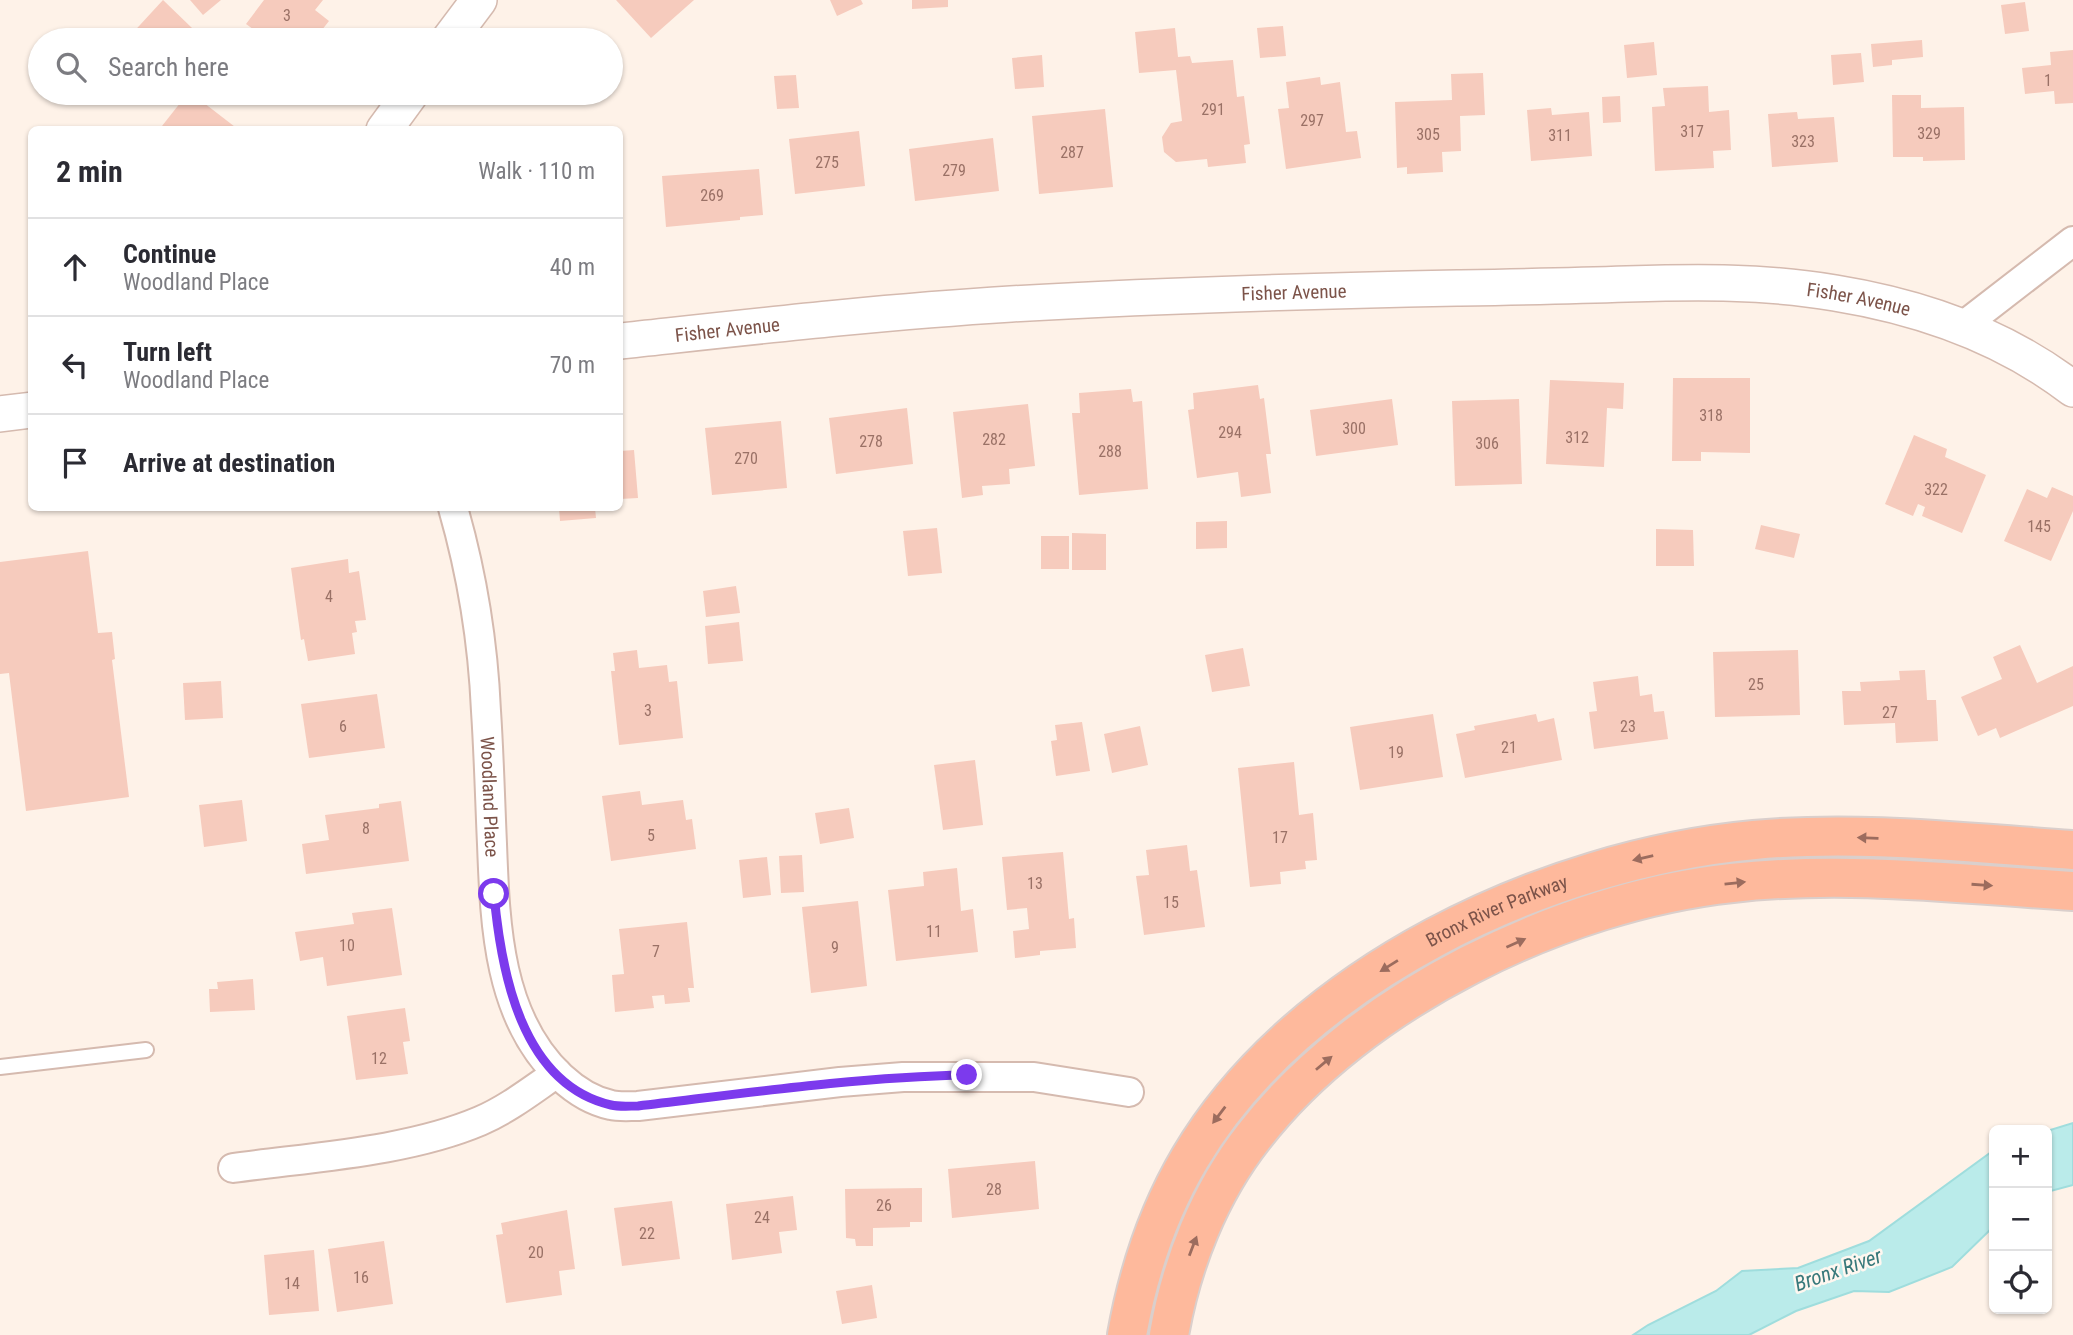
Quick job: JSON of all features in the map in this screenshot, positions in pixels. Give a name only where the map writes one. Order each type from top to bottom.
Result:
[{"type":"highway","name":"Bronx River Parkway","points":[[1130,1319],[1153,1239],[1176,1185],[1209,1129],[1248,1079],[1278,1049],[1347,993],[1426,944],[1481,915],[1540,889],[1602,869],[1691,848],[1744,841],[1846,837],[2073,850]]},
{"type":"highway","name":"Bronx River Parkway","points":[[1171,1323],[1186,1266],[1206,1216],[1236,1163],[1273,1113],[1315,1072],[1388,1015],[1440,981],[1494,953],[1551,928],[1601,911],[1663,895],[1730,883],[1794,877],[1852,878],[2073,891]]},
{"type":"street","points":[[458,28],[479,0]]},
{"type":"street","points":[[387,126],[402,105]]},
{"type":"street","points":[[1963,326],[2073,241]]},
{"type":"street","name":"Fisher Avenue","points":[[623,341],[848,316],[1037,302],[1231,292],[1691,282],[1779,285],[1837,293],[1919,312],[1963,326],[2016,352],[2073,389]]},
{"type":"street","points":[[0,414],[28,410]]},
{"type":"street","name":"Woodland Place","points":[[454,511],[469,571],[479,636],[486,709],[497,934],[517,1013],[529,1038],[542,1058],[572,1087],[591,1099],[613,1106],[638,1106],[902,1077],[1034,1077],[1129,1092]]},
{"type":"street","points":[[233,1168],[398,1144],[458,1129],[511,1104],[557,1073]]},
{"type":"lane","points":[[0,1068],[146,1050]]},
{"type":"water","points":[[2073,1123],[2073,1185],[2052,1191],[2052,1188],[2052,1129]]},
{"type":"water","name":"Bronx River","points":[[1989,1154],[1989,1231],[1952,1267],[1889,1292],[1854,1291],[1796,1311],[1749,1335],[1633,1335],[1716,1291],[1742,1271],[1798,1268],[1869,1241]]},
{"type":"building","points":[[163,0],[192,28],[137,28]]},
{"type":"building","points":[[190,0],[221,0],[203,15]]},
{"type":"building","points":[[264,0],[323,0],[315,10],[329,21],[323,28],[252,28],[246,24]]},
{"type":"building","points":[[616,0],[694,0],[651,38]]},
{"type":"building","points":[[830,0],[861,0],[863,4],[837,16]]},
{"type":"building","points":[[912,0],[948,0],[948,7],[912,9]]},
{"type":"building","points":[[2025,2],[2029,31],[2005,34],[2001,5]]},
{"type":"building","points":[[1283,26],[1286,56],[1260,58],[1257,28]]},
{"type":"building","points":[[1175,28],[1178,57],[1190,56],[1192,63],[1233,60],[1237,97],[1244,96],[1250,144],[1244,145],[1246,163],[1208,167],[1207,159],[1176,162],[1164,152],[1162,137],[1171,123],[1182,121],[1176,70],[1139,73],[1135,32]]},
{"type":"building","points":[[1922,40],[1923,57],[1892,60],[1892,65],[1873,67],[1871,44]]},
{"type":"building","points":[[1654,42],[1657,75],[1627,78],[1624,45]]},
{"type":"building","points":[[2073,50],[2073,103],[2055,104],[2054,91],[2025,94],[2022,68],[2051,65],[2050,52]]},
{"type":"building","points":[[1861,53],[1864,82],[1833,85],[1831,55]]},
{"type":"building","points":[[1042,55],[1044,87],[1015,89],[1012,58]]},
{"type":"building","points":[[1483,73],[1485,115],[1460,116],[1461,151],[1442,152],[1443,172],[1407,174],[1407,167],[1397,168],[1395,102],[1452,100],[1451,74]]},
{"type":"building","points":[[796,75],[799,108],[777,109],[774,76]]},
{"type":"building","points":[[1320,77],[1321,85],[1340,82],[1346,132],[1357,131],[1361,158],[1286,169],[1278,109],[1289,108],[1286,82]]},
{"type":"building","points":[[1708,86],[1709,112],[1729,110],[1731,150],[1713,151],[1714,168],[1655,171],[1652,107],[1665,106],[1663,88]]},
{"type":"building","points":[[1892,95],[1921,95],[1921,108],[1964,107],[1965,160],[1923,161],[1923,157],[1893,157]]},
{"type":"building","points":[[1620,96],[1621,122],[1603,123],[1602,97]]},
{"type":"building","points":[[179,105],[207,105],[234,126],[162,126]]},
{"type":"building","points":[[1551,108],[1552,115],[1589,112],[1592,156],[1531,161],[1527,110]]},
{"type":"building","points":[[1105,109],[1113,187],[1039,194],[1032,116]]},
{"type":"building","points":[[1797,112],[1798,119],[1834,117],[1838,162],[1772,167],[1768,114]]},
{"type":"building","points":[[859,131],[865,186],[795,194],[789,139]]},
{"type":"building","points":[[993,138],[999,191],[915,201],[909,149]]},
{"type":"building","points":[[759,169],[763,215],[740,217],[740,220],[666,227],[662,176]]},
{"type":"building","points":[[1673,378],[1750,378],[1750,453],[1701,452],[1701,461],[1672,461]]},
{"type":"building","points":[[1550,380],[1624,383],[1623,409],[1607,408],[1604,467],[1546,464]]},
{"type":"building","points":[[1258,385],[1260,399],[1264,398],[1271,454],[1266,454],[1271,493],[1241,497],[1238,472],[1197,478],[1188,410],[1194,409],[1193,393]]},
{"type":"building","points":[[1131,389],[1133,402],[1142,401],[1148,489],[1079,495],[1072,413],[1080,413],[1079,393]]},
{"type":"building","points":[[1392,399],[1398,445],[1316,456],[1310,410]]},
{"type":"building","points":[[1519,399],[1522,484],[1455,486],[1452,401]]},
{"type":"building","points":[[1028,404],[1035,466],[1009,469],[1010,484],[982,486],[983,495],[962,498],[953,412]]},
{"type":"building","points":[[907,408],[913,464],[836,474],[829,418]]},
{"type":"building","points":[[781,421],[787,488],[712,495],[705,428]]},
{"type":"building","points":[[1914,435],[1947,449],[1945,457],[1986,475],[1962,533],[1922,516],[1925,507],[1918,504],[1913,516],[1885,504]]},
{"type":"building","points":[[634,450],[638,498],[623,499],[623,451]]},
{"type":"building","points":[[2052,487],[2073,496],[2073,511],[2051,561],[2004,541],[2027,489],[2047,498]]},
{"type":"building","points":[[559,511],[595,511],[596,518],[560,521]]},
{"type":"building","points":[[1227,521],[1227,548],[1196,549],[1196,522]]},
{"type":"building","points":[[1761,525],[1800,534],[1794,558],[1755,549]]},
{"type":"building","points":[[937,528],[942,573],[908,576],[903,531]]},
{"type":"building","points":[[1656,529],[1693,530],[1694,566],[1656,566]]},
{"type":"building","points":[[1072,533],[1106,534],[1106,570],[1072,570]]},
{"type":"building","points":[[1041,536],[1069,536],[1069,569],[1041,569]]},
{"type":"building","points":[[88,551],[98,633],[112,632],[115,659],[112,660],[129,797],[26,811],[9,673],[0,674],[0,562]]},
{"type":"building","points":[[348,559],[349,573],[359,571],[366,620],[355,621],[357,632],[352,633],[355,654],[308,661],[304,639],[301,640],[291,568]]},
{"type":"building","points":[[736,586],[740,613],[706,617],[703,591]]},
{"type":"building","points":[[739,622],[743,661],[708,664],[705,626]]},
{"type":"building","points":[[2020,645],[2037,683],[2073,666],[2073,706],[2000,738],[1996,728],[1978,736],[1961,697],[2002,679],[1993,657]]},
{"type":"building","points":[[1243,648],[1250,686],[1212,692],[1205,655]]},
{"type":"building","points":[[637,650],[639,668],[667,665],[669,682],[677,681],[683,738],[619,745],[611,671],[615,671],[613,653]]},
{"type":"building","points":[[1798,650],[1800,715],[1715,717],[1713,652]]},
{"type":"building","points":[[1925,670],[1927,700],[1936,700],[1938,741],[1896,743],[1895,723],[1844,725],[1842,691],[1861,691],[1860,682],[1900,680],[1899,671]]},
{"type":"building","points":[[1638,676],[1640,696],[1652,694],[1654,712],[1664,711],[1668,739],[1594,749],[1589,712],[1597,711],[1593,682]]},
{"type":"building","points":[[221,681],[223,718],[185,720],[183,683]]},
{"type":"building","points":[[377,694],[385,748],[309,758],[301,704]]},
{"type":"building","points":[[1433,714],[1443,777],[1360,790],[1350,727]]},
{"type":"building","points":[[1536,714],[1538,722],[1554,718],[1562,760],[1465,778],[1456,734],[1475,730],[1474,726]]},
{"type":"building","points":[[1082,722],[1090,771],[1056,776],[1051,741],[1057,740],[1055,725]]},
{"type":"building","points":[[1140,726],[1148,765],[1112,773],[1104,734]]},
{"type":"building","points":[[975,760],[983,825],[943,830],[934,765]]},
{"type":"building","points":[[1294,762],[1299,815],[1313,813],[1317,860],[1305,861],[1306,869],[1280,872],[1281,884],[1250,887],[1238,768]]},
{"type":"building","points":[[640,791],[642,805],[683,800],[686,820],[692,819],[696,849],[611,861],[602,796]]},
{"type":"building","points":[[242,800],[247,841],[204,847],[199,805]]},
{"type":"building","points":[[401,801],[409,861],[306,874],[302,844],[329,840],[325,815],[379,808],[379,804]]},
{"type":"building","points":[[849,808],[854,838],[820,844],[815,813]]},
{"type":"building","points":[[1187,845],[1190,871],[1197,870],[1205,927],[1144,935],[1136,876],[1149,875],[1146,850]]},
{"type":"building","points":[[1063,852],[1069,919],[1074,918],[1076,948],[1040,951],[1040,955],[1015,958],[1013,931],[1029,929],[1027,908],[1007,910],[1002,857]]},
{"type":"building","points":[[802,855],[804,892],[781,893],[779,856]]},
{"type":"building","points":[[767,857],[771,895],[743,898],[739,860]]},
{"type":"building","points":[[957,868],[961,911],[973,909],[978,952],[896,961],[888,890],[924,886],[923,872]]},
{"type":"building","points":[[858,901],[867,986],[811,993],[802,907]]},
{"type":"building","points":[[392,908],[402,975],[327,986],[323,957],[300,961],[295,932],[354,924],[352,913]]},
{"type":"building","points":[[687,922],[694,988],[688,988],[690,1002],[665,1004],[664,995],[652,996],[654,1008],[615,1012],[612,975],[624,974],[619,929]]},
{"type":"building","points":[[253,979],[255,1010],[210,1012],[209,989],[218,989],[217,982]]},
{"type":"building","points":[[405,1008],[410,1041],[403,1042],[408,1074],[356,1080],[347,1016]]},
{"type":"building","points":[[1035,1161],[1039,1209],[952,1218],[948,1169]]},
{"type":"building","points":[[922,1188],[922,1222],[910,1222],[910,1227],[873,1228],[873,1246],[856,1246],[855,1239],[846,1238],[845,1189]]},
{"type":"building","points":[[793,1196],[797,1230],[779,1232],[782,1253],[732,1260],[726,1204]]},
{"type":"building","points":[[672,1201],[680,1259],[622,1266],[614,1208]]},
{"type":"building","points":[[567,1210],[575,1269],[559,1271],[562,1295],[506,1303],[496,1235],[503,1234],[501,1223]]},
{"type":"building","points":[[384,1241],[393,1304],[337,1312],[328,1249]]},
{"type":"building","points":[[314,1250],[319,1311],[269,1315],[264,1255]]},
{"type":"building","points":[[872,1285],[877,1318],[842,1324],[836,1291]]},
{"type":"route","points":[[494,894],[497,934],[517,1013],[542,1058],[572,1087],[591,1099],[613,1106],[638,1106],[840,1082],[967,1075]]}]
